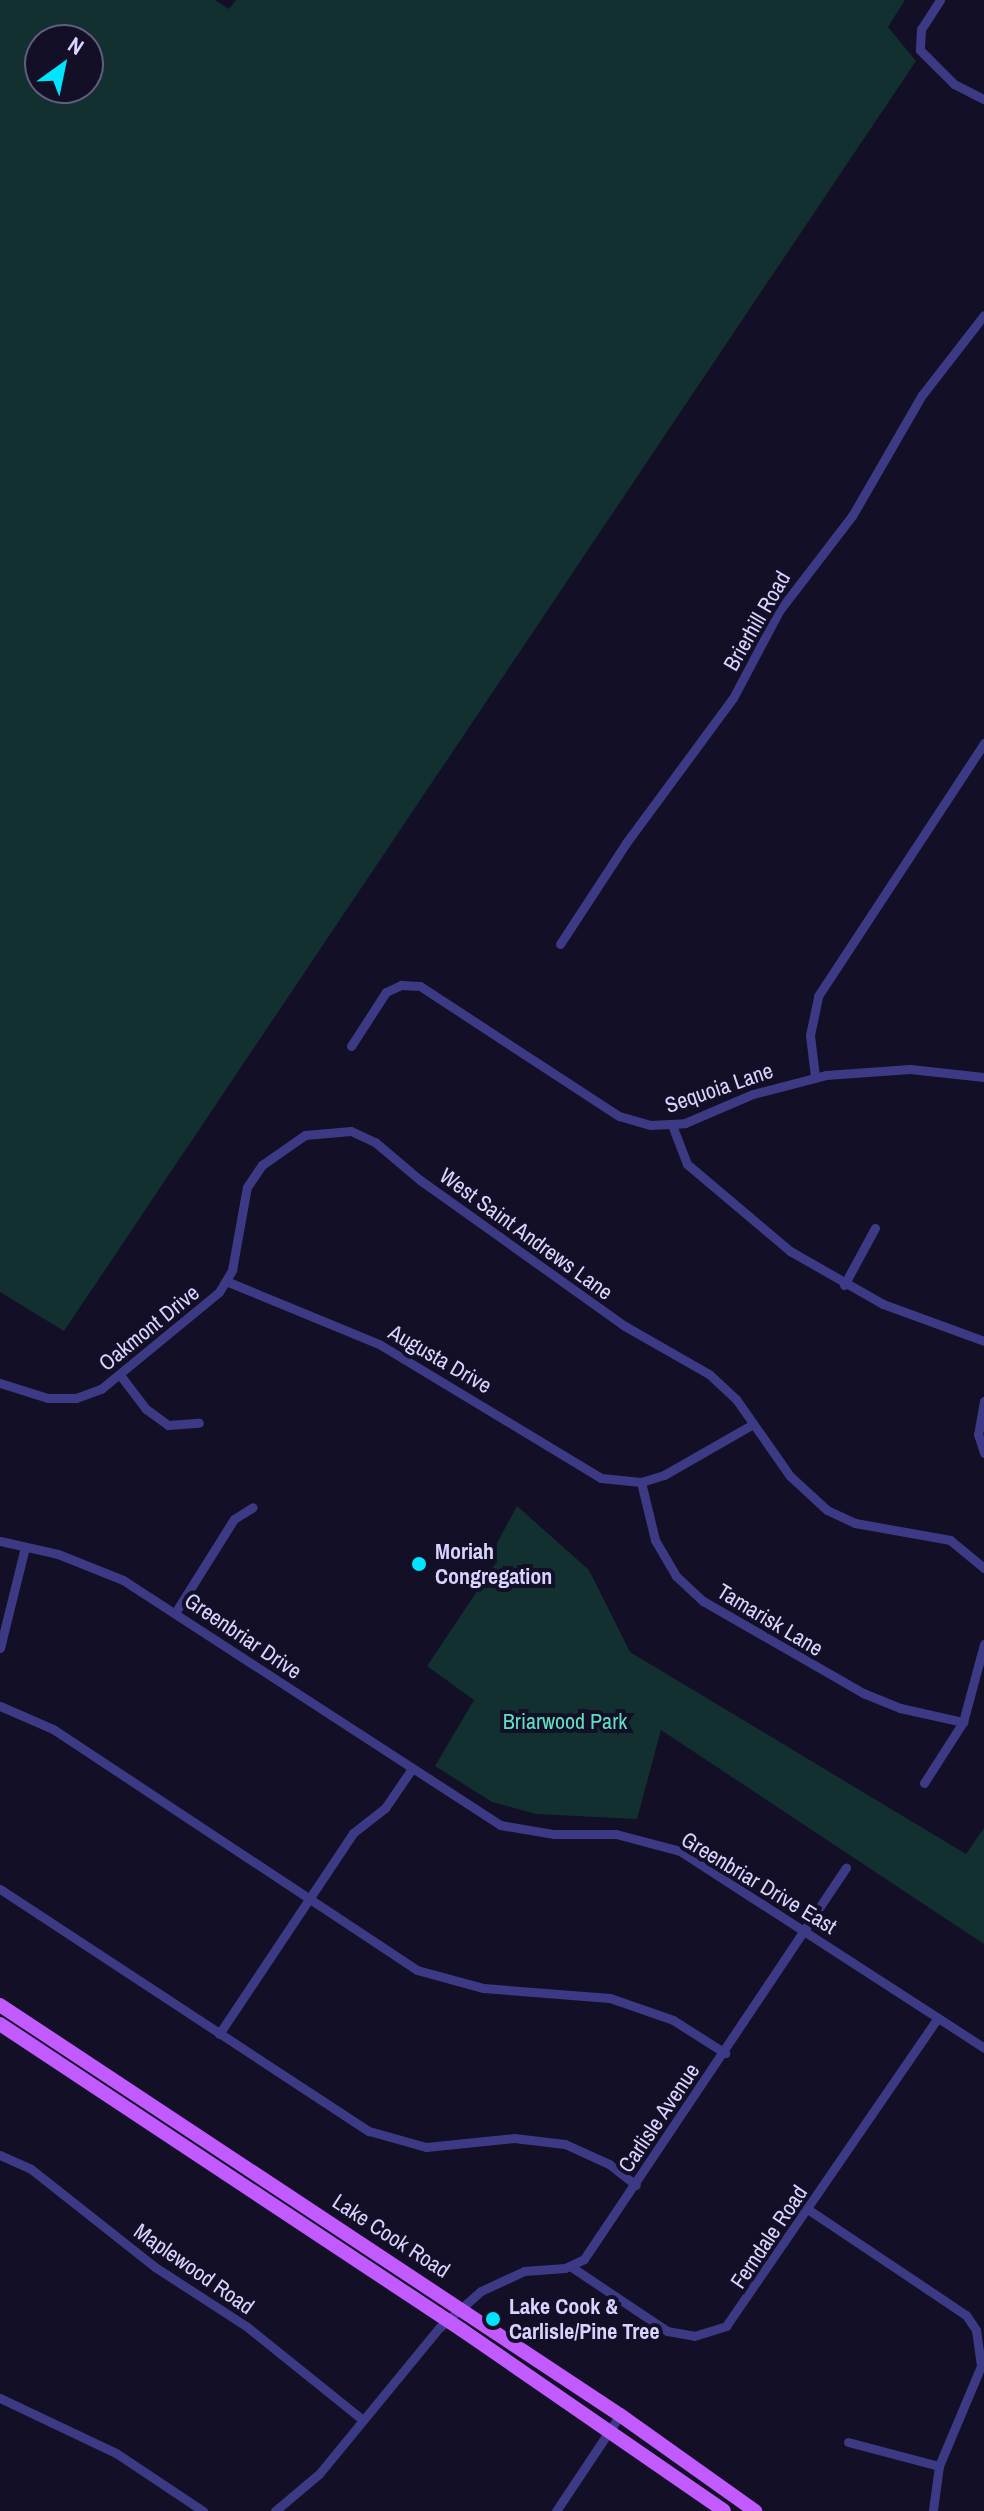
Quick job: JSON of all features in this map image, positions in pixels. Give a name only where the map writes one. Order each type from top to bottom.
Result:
[{"type":"main road","name":"Lake Cook Road","points":[[0,2005],[462,2309],[620,2415],[755,2511]]},
{"type":"main road","name":"Lake Cook Road","points":[[0,2024],[610,2429],[724,2511]]},
{"type":"street","points":[[940,0],[920,33],[920,50],[954,84],[984,99]]},
{"type":"street","name":"Brierhill Road","points":[[560,944],[626,843],[733,698],[786,601],[852,516],[922,395],[984,315]]},
{"type":"street","points":[[815,1077],[810,1035],[818,996],[984,743]]},
{"type":"street","name":"Sequoia Lane","points":[[351,1046],[386,992],[407,985],[426,988],[619,1116],[650,1125],[672,1125],[815,1077],[910,1069],[984,1077]]},
{"type":"street","points":[[672,1125],[681,1155],[707,1185],[775,1240],[844,1285],[984,1341]]},
{"type":"street","name":"West Saint Andrews Lane","points":[[315,1132],[351,1131],[375,1142],[582,1297],[716,1380],[753,1424],[790,1476],[827,1510],[855,1523],[950,1540],[984,1568]]},
{"type":"street","name":"Oakmont Drive","points":[[0,1383],[64,1399],[90,1395],[204,1309],[226,1281],[247,1187],[276,1153],[315,1132]]},
{"type":"street","points":[[844,1285],[875,1228]]},
{"type":"street","name":"Augusta Drive","points":[[226,1281],[379,1344],[584,1472],[626,1482],[641,1482]]},
{"type":"street","points":[[120,1375],[146,1409],[168,1425],[199,1423]]},
{"type":"street","points":[[982,1451],[984,1401]]},
{"type":"street","points":[[641,1482],[682,1469],[753,1424]]},
{"type":"street","name":"Tamarisk Lane","points":[[641,1482],[646,1515],[661,1553],[703,1601],[863,1693],[900,1708],[963,1722]]},
{"type":"street","points":[[175,1613],[234,1519],[253,1507]]},
{"type":"street","name":"Greenbriar Drive","points":[[0,1541],[96,1567],[175,1613],[449,1795]]},
{"type":"street","points":[[0,1648],[25,1547]]},
{"type":"street","points":[[924,1783],[963,1722],[984,1644]]},
{"type":"street","points":[[0,1706],[53,1729],[417,1970],[459,1984],[580,1993],[644,2008],[725,2053]]},
{"type":"street","points":[[219,2034],[353,1833],[385,1808],[411,1770]]},
{"type":"street","name":"Greenbriar Drive East","points":[[449,1795],[480,1816],[514,1828],[616,1834],[680,1851],[984,2048]]},
{"type":"street","name":"Carlisle Avenue","points":[[570,2266],[595,2246],[846,1867]]},
{"type":"street","points":[[0,1889],[342,2116],[397,2142],[447,2148],[491,2140],[540,2139],[588,2153],[636,2185]]},
{"type":"street","name":"Ferndale Road","points":[[570,2266],[667,2331],[711,2334],[738,2314],[938,2018]]},
{"type":"street","name":"Maplewood Road","points":[[0,2155],[31,2169],[155,2267],[246,2326],[363,2420]]},
{"type":"street","points":[[809,2210],[972,2322],[981,2366],[939,2466],[933,2510]]},
{"type":"street","points":[[275,2511],[319,2474],[462,2309],[501,2279],[570,2266]]},
{"type":"street","points":[[0,2398],[116,2453],[203,2511]]},
{"type":"street","points":[[556,2511],[620,2415]]},
{"type":"street","points":[[848,2442],[939,2466]]},
{"type":"green space","points":[[0,0],[215,0],[229,9],[236,0],[905,0],[888,27],[916,61],[64,1331],[0,1292]]},
{"type":"green space","name":"Briarwood Park","points":[[517,1506],[589,1570],[630,1652],[966,1854],[984,1828],[984,1944],[661,1730],[637,1819],[536,1814],[492,1802],[435,1766],[474,1700],[427,1666],[496,1563],[497,1543]]},
{"type":"place","name":"Moriah Congregation","points":[[419,1564]]},
{"type":"place","name":"Lake Cook & Carlisle/Pine Tree","points":[[493,2319]]}]
